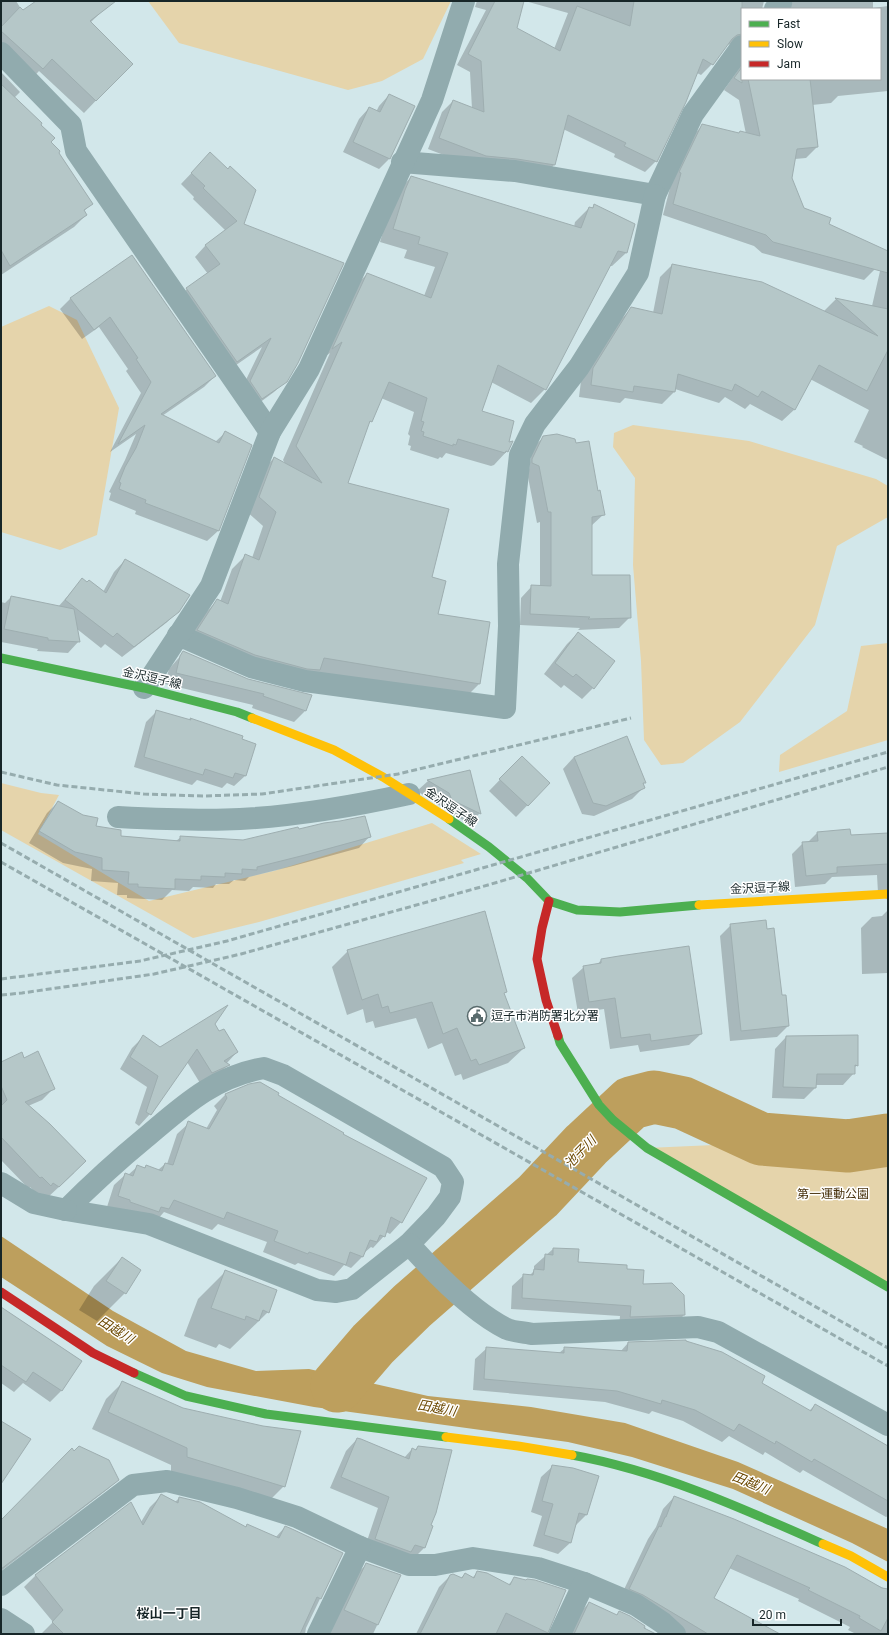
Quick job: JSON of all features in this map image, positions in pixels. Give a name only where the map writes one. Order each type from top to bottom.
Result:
[{"type":"street","points":[[144,688],[211,586],[270,432],[309,369],[402,162],[432,100],[464,1]]},
{"type":"street","points":[[178,635],[251,667],[305,681],[505,708],[509,626],[508,564],[520,455],[534,424],[579,367],[638,274],[655,195],[693,114],[741,47]]},
{"type":"street","points":[[1,53],[71,125],[76,151],[270,432]]},
{"type":"street","points":[[402,162],[515,171],[655,195]]},
{"type":"street","name":"金沢逗子線","points":[[1,658],[144,688],[237,712],[334,750],[383,777],[489,847],[527,878],[549,901],[577,910],[620,912],[728,902],[888,894]]},
{"type":"street","points":[[118,817],[157,819],[240,819],[327,809],[409,794]]},
{"type":"street","points":[[549,901],[542,928],[537,959],[546,1000],[560,1043],[599,1105],[613,1120],[647,1148],[888,1287]]},
{"type":"street","points":[[1,1184],[34,1203],[66,1210],[149,1224],[317,1290],[336,1292],[352,1289],[409,1244],[436,1216],[450,1197],[453,1182],[443,1167],[283,1075],[264,1068],[248,1071],[215,1085],[192,1099],[98,1178],[66,1210]]},
{"type":"street","points":[[409,1244],[458,1292],[486,1316],[509,1330],[532,1334],[698,1327],[718,1332],[888,1425]]},
{"type":"street","points":[[1,1292],[94,1353],[136,1374],[186,1396],[266,1414],[510,1445],[593,1459],[658,1476],[739,1507],[851,1556],[888,1577]]},
{"type":"street","points":[[1,1585],[133,1485],[167,1481],[237,1498],[297,1517],[360,1547],[409,1565],[435,1565],[473,1558],[538,1568],[584,1582],[636,1605],[663,1623],[675,1634]]},
{"type":"street","points":[[318,1634],[360,1547]]},
{"type":"street","points":[[560,1634],[584,1582]]},
{"type":"street","points":[[1,1618],[24,1634]]},
{"type":"green space","points":[[148,1],[451,1],[423,59],[382,81],[348,90],[179,43]]},
{"type":"green space","points":[[49,306],[77,320],[119,408],[97,535],[60,550],[1,532],[1,327]]},
{"type":"green space","points":[[633,425],[749,441],[876,479],[888,486],[888,517],[837,546],[815,625],[740,722],[683,763],[661,765],[644,740],[641,661],[633,565],[635,478],[613,447],[614,433]]},
{"type":"green space","points":[[888,643],[888,740],[779,772],[780,755],[847,711],[861,646]]},
{"type":"green space","points":[[1,783],[41,793],[59,795],[38,834],[149,901],[274,871],[432,823],[481,854],[461,860],[464,863],[259,922],[193,938],[1,830]]},
{"type":"green space","name":"第一運動公園","points":[[888,1137],[888,1291],[647,1148]]},
{"type":"water","name":"田越川","points":[[1,1236],[113,1311],[186,1351],[256,1371],[309,1369],[428,1396],[531,1407],[625,1423],[738,1462],[888,1529],[888,1562],[852,1543],[733,1489],[632,1457],[568,1442],[314,1407],[207,1387],[162,1373],[107,1346],[1,1277]]},
{"type":"building","points":[[36,1],[116,1],[90,21],[133,64],[96,101],[52,59],[43,69],[1,31],[1,27],[20,7],[23,10]]},
{"type":"building","points":[[495,1],[524,1],[517,28],[560,51],[577,6],[630,26],[634,1],[742,1],[741,34],[732,39],[713,65],[703,59],[686,102],[657,162],[624,146],[626,143],[568,115],[555,165],[486,156],[439,138],[453,100],[484,112],[481,61],[468,54]]},
{"type":"building","points":[[741,68],[742,83],[734,78]]},
{"type":"building","points":[[748,80],[810,80],[818,147],[797,149],[792,178],[804,208],[831,218],[829,224],[888,251],[888,273],[773,242],[766,235],[673,204],[681,173],[679,172],[702,124],[739,133],[740,131],[760,136]]},
{"type":"building","points":[[1,84],[42,123],[41,125],[55,138],[51,142],[60,151],[59,153],[93,204],[84,210],[87,215],[10,266],[1,250]]},
{"type":"building","points":[[389,94],[415,106],[390,159],[353,142],[369,107],[380,112]]},
{"type":"building","points":[[210,152],[228,169],[230,166],[256,190],[244,224],[344,263],[298,363],[287,382],[262,399],[250,381],[271,338],[237,362],[186,288],[220,264],[205,245],[237,221],[203,188],[205,186],[191,173]]},
{"type":"building","points":[[411,176],[581,228],[589,207],[593,208],[594,204],[635,224],[627,253],[618,251],[546,390],[498,365],[482,411],[514,421],[509,442],[513,441],[508,452],[506,451],[505,453],[458,439],[456,445],[453,444],[453,446],[423,436],[424,432],[421,431],[424,422],[421,421],[427,398],[389,382],[372,422],[370,421],[348,483],[449,509],[432,577],[446,581],[438,614],[490,622],[480,684],[324,658],[320,670],[307,669],[255,655],[197,630],[217,599],[228,604],[245,554],[259,560],[276,512],[259,497],[274,457],[322,483],[296,446],[342,342],[332,349],[367,273],[431,298],[448,253],[418,244],[420,237],[393,229]]},
{"type":"building","points":[[132,255],[216,376],[161,414],[219,443],[225,431],[252,445],[219,531],[145,503],[146,500],[119,489],[121,483],[119,482],[125,467],[136,448],[145,425],[118,444],[151,382],[136,359],[138,358],[110,317],[94,330],[70,298]]},
{"type":"building","points":[[672,264],[762,282],[878,336],[835,298],[888,309],[888,350],[867,391],[819,365],[795,410],[762,391],[758,397],[735,384],[732,391],[678,374],[675,392],[634,386],[633,392],[591,385],[593,368],[631,307],[662,314]]},
{"type":"building","points":[[557,434],[575,439],[576,443],[589,441],[598,491],[600,490],[605,515],[592,517],[592,575],[630,575],[631,618],[588,619],[590,617],[530,614],[531,585],[551,586],[551,512],[548,512],[539,466],[532,463],[532,459],[543,436]]},
{"type":"building","points":[[125,559],[190,595],[179,612],[134,647],[117,633],[113,637],[65,600],[82,578],[87,582],[89,580],[106,593]]},
{"type":"building","points":[[11,596],[74,609],[80,642],[48,640],[48,638],[4,629]]},
{"type":"building","points":[[578,632],[615,661],[594,689],[576,674],[573,677],[555,663]]},
{"type":"building","points":[[183,651],[248,679],[312,695],[306,711],[263,696],[264,694],[176,673],[180,656]]},
{"type":"building","points":[[156,710],[191,720],[190,718],[243,736],[242,739],[256,744],[246,776],[235,773],[233,778],[205,769],[203,775],[144,757]]},
{"type":"building","points":[[627,736],[646,783],[643,783],[645,788],[606,806],[593,803],[574,757]]},
{"type":"building","points":[[522,756],[550,783],[528,806],[499,779]]},
{"type":"building","points":[[470,770],[481,814],[452,800],[449,793],[427,780]]},
{"type":"building","points":[[58,801],[83,815],[98,818],[96,826],[121,830],[121,836],[180,841],[180,836],[243,840],[298,827],[299,829],[365,816],[371,837],[257,867],[257,870],[242,869],[242,874],[225,873],[225,877],[201,876],[201,880],[175,879],[175,889],[138,887],[138,884],[128,884],[129,872],[102,870],[102,858],[75,852],[39,831]]},
{"type":"building","points":[[850,829],[851,835],[888,833],[888,864],[837,867],[837,873],[806,876],[802,842],[818,841],[817,832]]},
{"type":"building","points":[[485,911],[507,992],[504,993],[525,1048],[479,1065],[476,1059],[471,1061],[457,1028],[443,1034],[432,1002],[390,1013],[388,1006],[382,1008],[378,994],[362,1000],[347,950]]},
{"type":"building","points":[[766,920],[767,929],[774,928],[782,995],[786,995],[789,1026],[741,1031],[730,924]]},
{"type":"building","points":[[689,946],[702,1034],[651,1041],[650,1034],[621,1038],[615,998],[589,1002],[583,966],[601,963],[601,959]]},
{"type":"building","points":[[228,1005],[215,1024],[219,1031],[224,1029],[238,1052],[224,1061],[230,1065],[212,1073],[197,1049],[151,1115],[146,1112],[158,1076],[130,1057],[143,1035],[160,1047]]},
{"type":"building","points":[[858,1035],[858,1066],[855,1065],[855,1074],[817,1074],[816,1088],[783,1087],[786,1036]]},
{"type":"building","points":[[38,1051],[55,1089],[25,1102],[50,1124],[86,1161],[59,1187],[53,1183],[51,1186],[42,1177],[40,1178],[1,1137],[1,1106],[7,1100],[1,1086],[1,1062],[22,1052],[24,1058]]},
{"type":"building","points":[[260,1082],[279,1093],[278,1095],[344,1133],[343,1134],[427,1178],[402,1223],[391,1217],[385,1237],[380,1235],[377,1242],[370,1240],[363,1257],[350,1252],[346,1265],[309,1252],[308,1254],[274,1241],[278,1231],[227,1212],[224,1219],[174,1200],[169,1209],[161,1207],[159,1212],[130,1202],[130,1200],[118,1196],[125,1173],[133,1176],[137,1165],[145,1168],[146,1165],[162,1171],[165,1163],[173,1165],[188,1121],[209,1129],[227,1098],[225,1094],[249,1084]]},
{"type":"building","points":[[553,1248],[579,1249],[578,1262],[627,1265],[627,1269],[644,1270],[643,1284],[672,1283],[684,1295],[685,1315],[630,1317],[631,1306],[522,1298],[523,1274],[533,1275],[534,1269],[544,1270],[545,1254],[553,1255]]},
{"type":"building","points":[[122,1257],[141,1270],[126,1294],[106,1281]]},
{"type":"building","points":[[225,1270],[277,1290],[269,1313],[263,1310],[259,1321],[246,1316],[245,1320],[211,1308]]},
{"type":"building","points":[[1,1307],[82,1361],[62,1391],[33,1372],[26,1382],[1,1365]]},
{"type":"building","points":[[686,1340],[722,1352],[765,1376],[762,1383],[811,1411],[815,1404],[888,1446],[888,1501],[814,1459],[812,1462],[776,1441],[775,1444],[739,1424],[734,1431],[695,1410],[662,1400],[661,1404],[617,1391],[484,1379],[486,1347],[564,1353],[564,1347],[627,1351],[628,1342]]},
{"type":"building","points":[[122,1381],[183,1408],[263,1426],[301,1431],[285,1487],[187,1457],[187,1448],[108,1412]]},
{"type":"building","points":[[1,1421],[31,1439],[1,1484]]},
{"type":"building","points":[[357,1438],[409,1459],[412,1448],[416,1450],[418,1446],[452,1450],[436,1513],[431,1525],[433,1526],[425,1548],[415,1545],[411,1552],[375,1539],[389,1497],[341,1477]]},
{"type":"building","points":[[79,1446],[109,1460],[119,1480],[1,1569],[1,1520],[72,1448],[74,1451]]},
{"type":"building","points":[[552,1465],[573,1468],[599,1476],[587,1515],[579,1513],[571,1543],[544,1535],[553,1504],[542,1501]]},
{"type":"building","points":[[161,1494],[178,1503],[179,1497],[200,1502],[246,1527],[247,1524],[279,1538],[285,1526],[343,1553],[321,1599],[317,1597],[300,1634],[64,1634],[52,1622],[63,1610],[35,1575],[131,1502],[143,1525]]},
{"type":"building","points":[[674,1496],[734,1519],[845,1567],[882,1588],[888,1589],[888,1618],[881,1631],[859,1618],[860,1616],[808,1590],[810,1588],[737,1555],[714,1598],[780,1634],[708,1634],[643,1595],[629,1589],[659,1526],[661,1527],[666,1517]]},
{"type":"building","points":[[366,1563],[401,1575],[378,1625],[344,1610]]},
{"type":"building","points":[[477,1571],[487,1573],[510,1585],[514,1577],[526,1580],[535,1580],[566,1590],[548,1633],[506,1613],[496,1634],[420,1634],[450,1575],[453,1574],[462,1578],[465,1573],[474,1578]]},
{"type":"building","points":[[589,1602],[617,1615],[619,1611],[630,1616],[645,1626],[644,1628],[656,1634],[574,1634]]},
{"type":"waterway","name":"池子川","points":[[337,1386],[373,1344],[412,1306],[538,1196],[586,1145],[631,1103],[654,1097],[683,1103],[761,1139],[848,1146],[888,1140]]},
{"type":"railway","points":[[1,772],[57,785],[144,794],[203,796],[262,794],[398,774],[631,718]]},
{"type":"railway","points":[[1,979],[140,961],[227,941],[888,752]]},
{"type":"railway","points":[[1,995],[154,974],[241,954],[488,885],[888,767]]},
{"type":"railway","points":[[1,843],[888,1348]]},
{"type":"railway","points":[[1,862],[888,1366]]},
{"type":"traffic: fast","points":[[1,658],[144,688],[237,712],[252,718]]},
{"type":"traffic: fast","points":[[449,819],[489,847],[527,878],[549,901],[577,910],[620,912],[699,905]]},
{"type":"traffic: fast","points":[[558,1036],[560,1043],[599,1105],[613,1120],[647,1148],[888,1287]]},
{"type":"traffic: fast","points":[[134,1373],[186,1396],[266,1414],[446,1437]]},
{"type":"traffic: fast","points":[[572,1455],[605,1462],[669,1481],[731,1504],[823,1544]]},
{"type":"traffic: slow","points":[[252,718],[334,750],[383,777],[449,819]]},
{"type":"traffic: slow","points":[[699,905],[888,894]]},
{"type":"traffic: slow","points":[[446,1437],[518,1446],[572,1455]]},
{"type":"traffic: slow","points":[[823,1544],[851,1556],[888,1577]]},
{"type":"traffic: jam","points":[[549,901],[542,928],[537,959],[546,1000],[558,1036]]},
{"type":"traffic: jam","points":[[1,1292],[93,1353],[134,1373]]},
{"type":"place","name":"逗子市消防署北分署","points":[[477,1016]]},
{"type":"district","name":"桜山一丁目","points":[[169,1613]]}]
